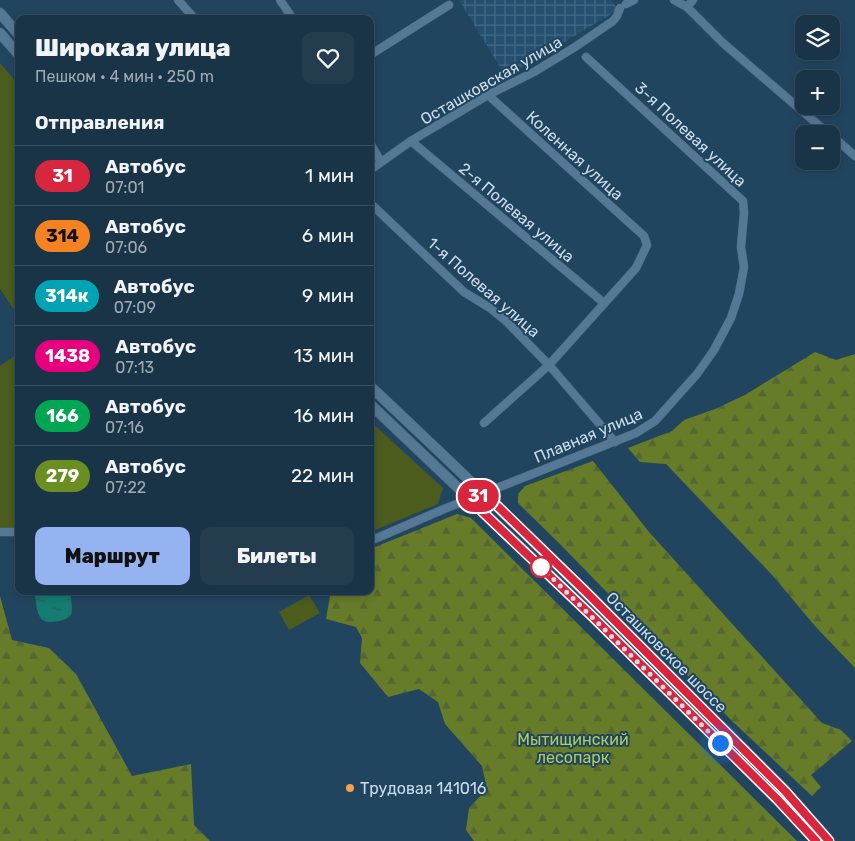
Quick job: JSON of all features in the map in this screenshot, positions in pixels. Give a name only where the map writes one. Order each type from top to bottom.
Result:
[{"type":"main road","points":[[0,13],[15,30]]},
{"type":"main road","points":[[0,33],[15,50]]},
{"type":"main road","name":"Осташковское шоссе","points":[[374,390],[586,592],[785,791],[829,841]]},
{"type":"main road","name":"Осташковское шоссе","points":[[374,408],[593,617],[777,799],[816,841]]},
{"type":"street","points":[[178,0],[191,15]]},
{"type":"street","points":[[280,0],[290,15]]},
{"type":"street","points":[[674,0],[687,7],[723,43],[818,125]]},
{"type":"street","points":[[687,7],[693,0]]},
{"type":"street","name":"Осташковская улица","points":[[374,167],[488,95],[534,72],[576,47],[613,21],[627,4]]},
{"type":"street","points":[[374,52],[449,5]]},
{"type":"street","name":"3-я Полевая улица","points":[[586,57],[743,201],[744,213],[741,247]]},
{"type":"street","name":"Коленная улица","points":[[488,95],[644,236],[647,245],[636,268],[604,303]]},
{"type":"street","name":"2-я Полевая улица","points":[[411,142],[604,303]]},
{"type":"street","points":[[840,143],[855,156]]},
{"type":"street","points":[[374,150],[381,162]]},
{"type":"street","name":"1-я Полевая улица","points":[[374,207],[464,292],[506,320],[549,365],[615,442]]},
{"type":"street","name":"Плавная улица","points":[[374,539],[484,493],[615,442],[655,422],[714,350],[731,318],[739,294],[744,267],[741,247]]},
{"type":"street","points":[[484,423],[549,365],[604,303]]},
{"type":"street","points":[[0,532],[15,532]]},
{"type":"shaded area","points":[[459,0],[611,0],[618,10],[506,77]]},
{"type":"shaded area","points":[[0,63],[15,80],[15,311],[0,289]]},
{"type":"shaded area","points":[[15,356],[15,531],[0,531],[0,366]]},
{"type":"shaded area","points":[[374,425],[443,488],[438,504],[375,530]]},
{"type":"shaded area","points":[[309,595],[320,613],[289,630],[279,612]]},
{"type":"green space","points":[[815,352],[836,360],[855,354],[855,668],[815,626],[773,576],[666,464],[640,462],[628,448],[672,431],[684,420],[715,409],[745,395]]},
{"type":"green space","points":[[593,461],[649,532],[822,723],[841,730],[852,741],[811,775],[821,787],[812,796],[731,720],[518,503],[518,494],[525,486]]},
{"type":"green space","name":"Мытищинский лесопарк","points":[[457,514],[471,518],[797,841],[474,841],[466,830],[469,808],[487,789],[482,766],[445,724],[438,702],[419,689],[388,697],[360,663],[362,638],[356,627],[326,619],[330,595],[374,595],[374,547]]},
{"type":"green space","points":[[0,596],[12,640],[49,648],[76,674],[132,776],[191,764],[194,825],[210,841],[0,841]]},
{"type":"water","points":[[35,595],[70,595],[72,614],[69,617],[56,622],[47,622],[41,619]]},
{"type":"bus line","name":"31","points":[[816,841],[777,799],[593,617],[470,500],[484,493],[785,791],[829,841]]},
{"type":"place","name":"Трудовая 141016","points":[[350,788]]},
{"type":"route","points":[[541,567],[720,743]]}]
